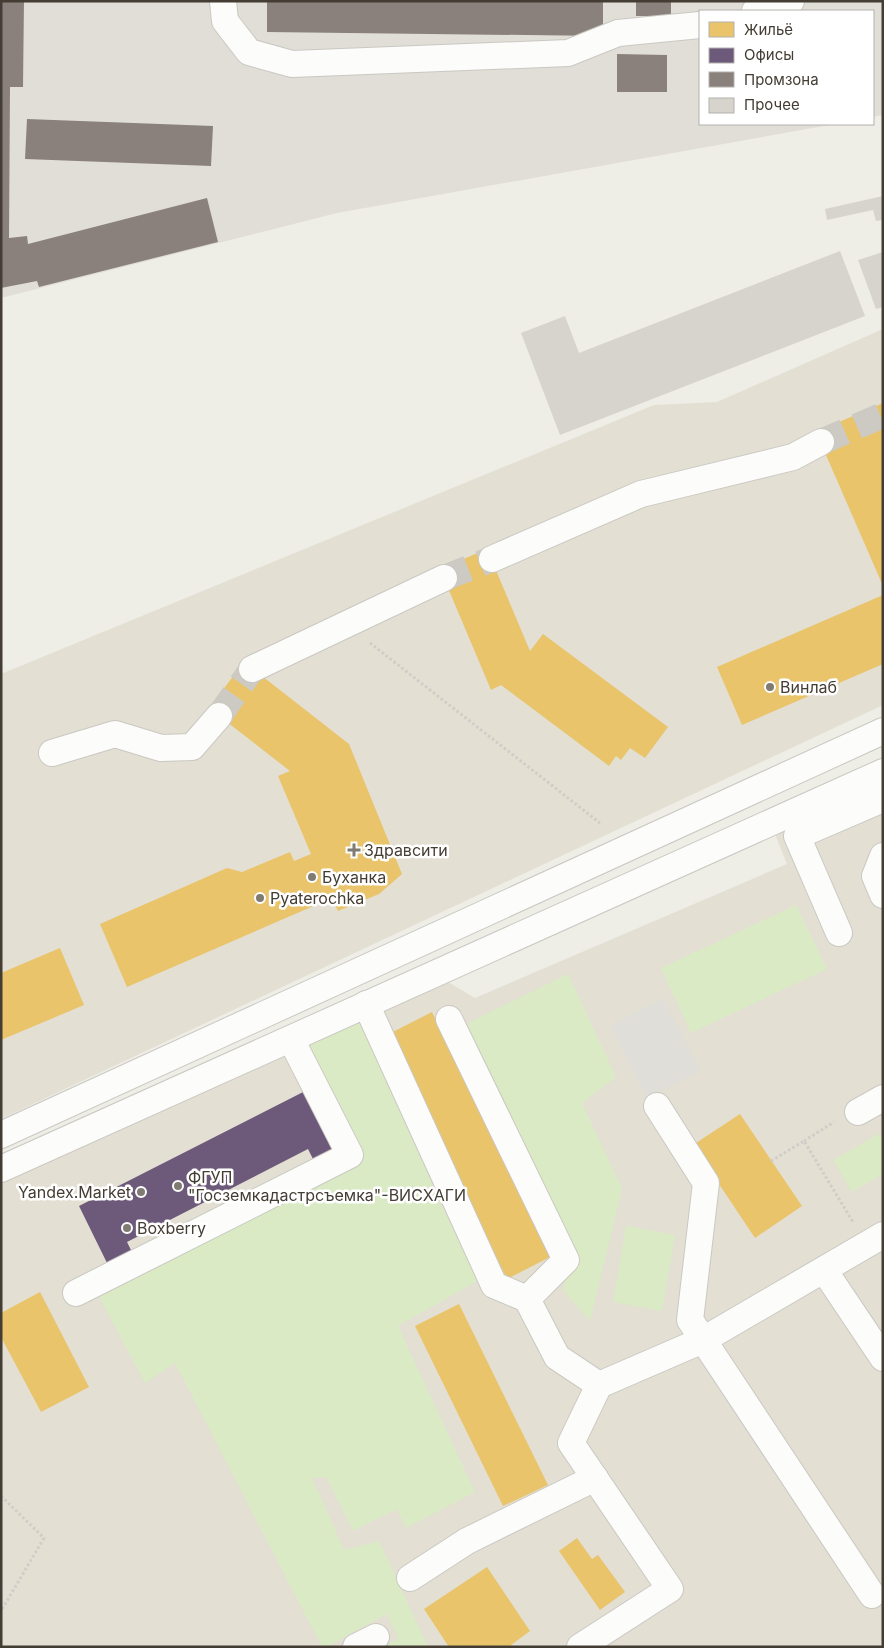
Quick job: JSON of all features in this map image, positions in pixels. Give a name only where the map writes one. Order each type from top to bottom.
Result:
[{"type":"street","points":[[223,1],[225,21],[249,52],[292,64],[568,54],[618,33],[699,25]]},
{"type":"street","points":[[759,10],[791,1]]},
{"type":"street","points":[[492,559],[642,494],[793,456],[821,442]]},
{"type":"street","points":[[252,669],[444,578]]},
{"type":"street","points":[[52,753],[115,734],[161,748],[192,747],[218,716]]},
{"type":"street","points":[[1,1135],[883,732]]},
{"type":"street","points":[[1,1169],[883,772]]},
{"type":"street","points":[[839,933],[798,836],[883,799]]},
{"type":"street","points":[[883,856],[875,876],[883,895]]},
{"type":"street","points":[[366,1004],[494,1284],[527,1298],[556,1357],[599,1384]]},
{"type":"street","points":[[449,1019],[566,1260],[527,1298]]},
{"type":"street","points":[[76,1293],[350,1155],[297,1051]]},
{"type":"street","points":[[858,1112],[883,1098]]},
{"type":"street","points":[[657,1106],[706,1183],[690,1320],[872,1595]]},
{"type":"street","points":[[580,1647],[670,1589],[572,1443],[599,1384],[704,1340],[875,1240]]},
{"type":"street","points":[[824,1270],[883,1358]]},
{"type":"street","points":[[410,1578],[467,1541],[595,1478]]},
{"type":"path","points":[[346,624],[600,822]]},
{"type":"path","points":[[771,1160],[836,1120],[858,1112]]},
{"type":"path","points":[[804,1141],[875,1240]]},
{"type":"path","points":[[1,1496],[44,1538],[1,1611]]},
{"type":"shaded area","points":[[1,1],[883,1],[883,115],[874,117],[874,10],[699,10],[699,125],[829,125],[337,213],[1,298]]},
{"type":"shaded area","points":[[883,329],[883,705],[1,1119],[1,674],[654,405],[717,402]]},
{"type":"shaded area","points":[[883,785],[883,1647],[1,1647],[1,1183],[433,973],[475,998],[787,864],[775,834]]},
{"type":"shaded area","points":[[663,999],[700,1071],[646,1098],[610,1026]]},
{"type":"green space","points":[[796,905],[827,969],[691,1033],[661,968]]},
{"type":"green space","points":[[568,974],[616,1077],[582,1103],[622,1189],[590,1321],[563,1290],[572,1251],[464,1025]]},
{"type":"green space","points":[[362,1018],[441,1180],[431,1185],[479,1280],[398,1326],[475,1492],[406,1528],[397,1509],[353,1531],[326,1477],[312,1478],[344,1550],[379,1541],[428,1647],[383,1647],[399,1638],[386,1614],[327,1647],[322,1647],[175,1363],[145,1383],[95,1289],[144,1247],[303,1163],[316,1182],[306,1047]]},
{"type":"green space","points":[[879,1134],[883,1140],[883,1174],[852,1192],[833,1160]]},
{"type":"green space","points":[[626,1226],[675,1235],[662,1311],[613,1302]]},
{"type":"building: Жильё","points":[[883,403],[883,586],[816,432]]},
{"type":"building: Жильё","points":[[487,549],[530,651],[543,634],[668,727],[645,758],[630,748],[621,760],[616,756],[609,766],[501,685],[491,690],[440,569]]},
{"type":"building: Жильё","points":[[883,595],[883,664],[742,725],[717,667]]},
{"type":"building: Жильё","points":[[244,662],[349,744],[402,874],[379,894],[338,911],[332,898],[127,987],[100,924],[227,868],[242,872],[290,852],[294,861],[311,854],[278,776],[290,771],[209,708]]},
{"type":"building: Жильё","points":[[60,948],[84,1005],[1,1040],[1,973]]},
{"type":"building: Жильё","points":[[432,1012],[554,1255],[507,1279],[385,1036]]},
{"type":"building: Жильё","points":[[740,1114],[802,1206],[755,1238],[693,1145]]},
{"type":"building: Жильё","points":[[40,1292],[89,1387],[41,1412],[1,1337],[1,1313]]},
{"type":"building: Жильё","points":[[459,1304],[548,1485],[503,1506],[415,1326]]},
{"type":"building: Жильё","points":[[577,1538],[592,1559],[598,1555],[625,1592],[600,1610],[559,1551]]},
{"type":"building: Жильё","points":[[487,1567],[530,1631],[511,1645],[512,1647],[449,1647],[424,1609]]},
{"type":"building: Офисы","name":"ФГУП \"Госземкадастрсъемка\"-ВИСХАГИ","points":[[311,1088],[343,1151],[316,1165],[308,1149],[127,1242],[133,1254],[109,1267],[79,1206]]},
{"type":"building: Промзона","points":[[1,1],[24,1],[23,87],[10,87],[9,238],[27,236],[28,244],[207,198],[218,242],[39,287],[37,281],[1,288]]},
{"type":"building: Промзона","points":[[267,1],[603,1],[603,36],[267,32]]},
{"type":"building: Промзона","points":[[636,1],[671,1],[671,16],[636,16]]},
{"type":"building: Промзона","points":[[617,54],[667,55],[667,92],[617,92]]},
{"type":"building: Промзона","points":[[27,119],[213,126],[211,166],[25,159]]},
{"type":"building: Прочее","points":[[883,196],[883,220],[876,221],[873,210],[827,220],[825,209]]},
{"type":"building: Прочее","points":[[840,251],[865,316],[560,435],[521,333],[565,316],[579,353]]},
{"type":"building: Прочее","points":[[883,252],[883,307],[876,309],[858,260]]},
{"type":"tunnel","points":[[821,442],[883,415]]},
{"type":"tunnel","points":[[444,578],[492,559]]},
{"type":"tunnel","points":[[219,716],[252,669]]},
{"type":"place","name":"Винлаб","points":[[770,687]]},
{"type":"place","name":"Здравсити","points":[[354,850]]},
{"type":"place","name":"Буханка","points":[[312,877]]},
{"type":"place","name":"Pyaterochka","points":[[260,898]]},
{"type":"place","name":"ФГУП \"Госземкадастрсъемка\"-ВИСХАГИ","points":[[178,1186]]},
{"type":"place","name":"Yandex.Market","points":[[141,1192]]},
{"type":"place","name":"Boxberry","points":[[127,1228]]}]
